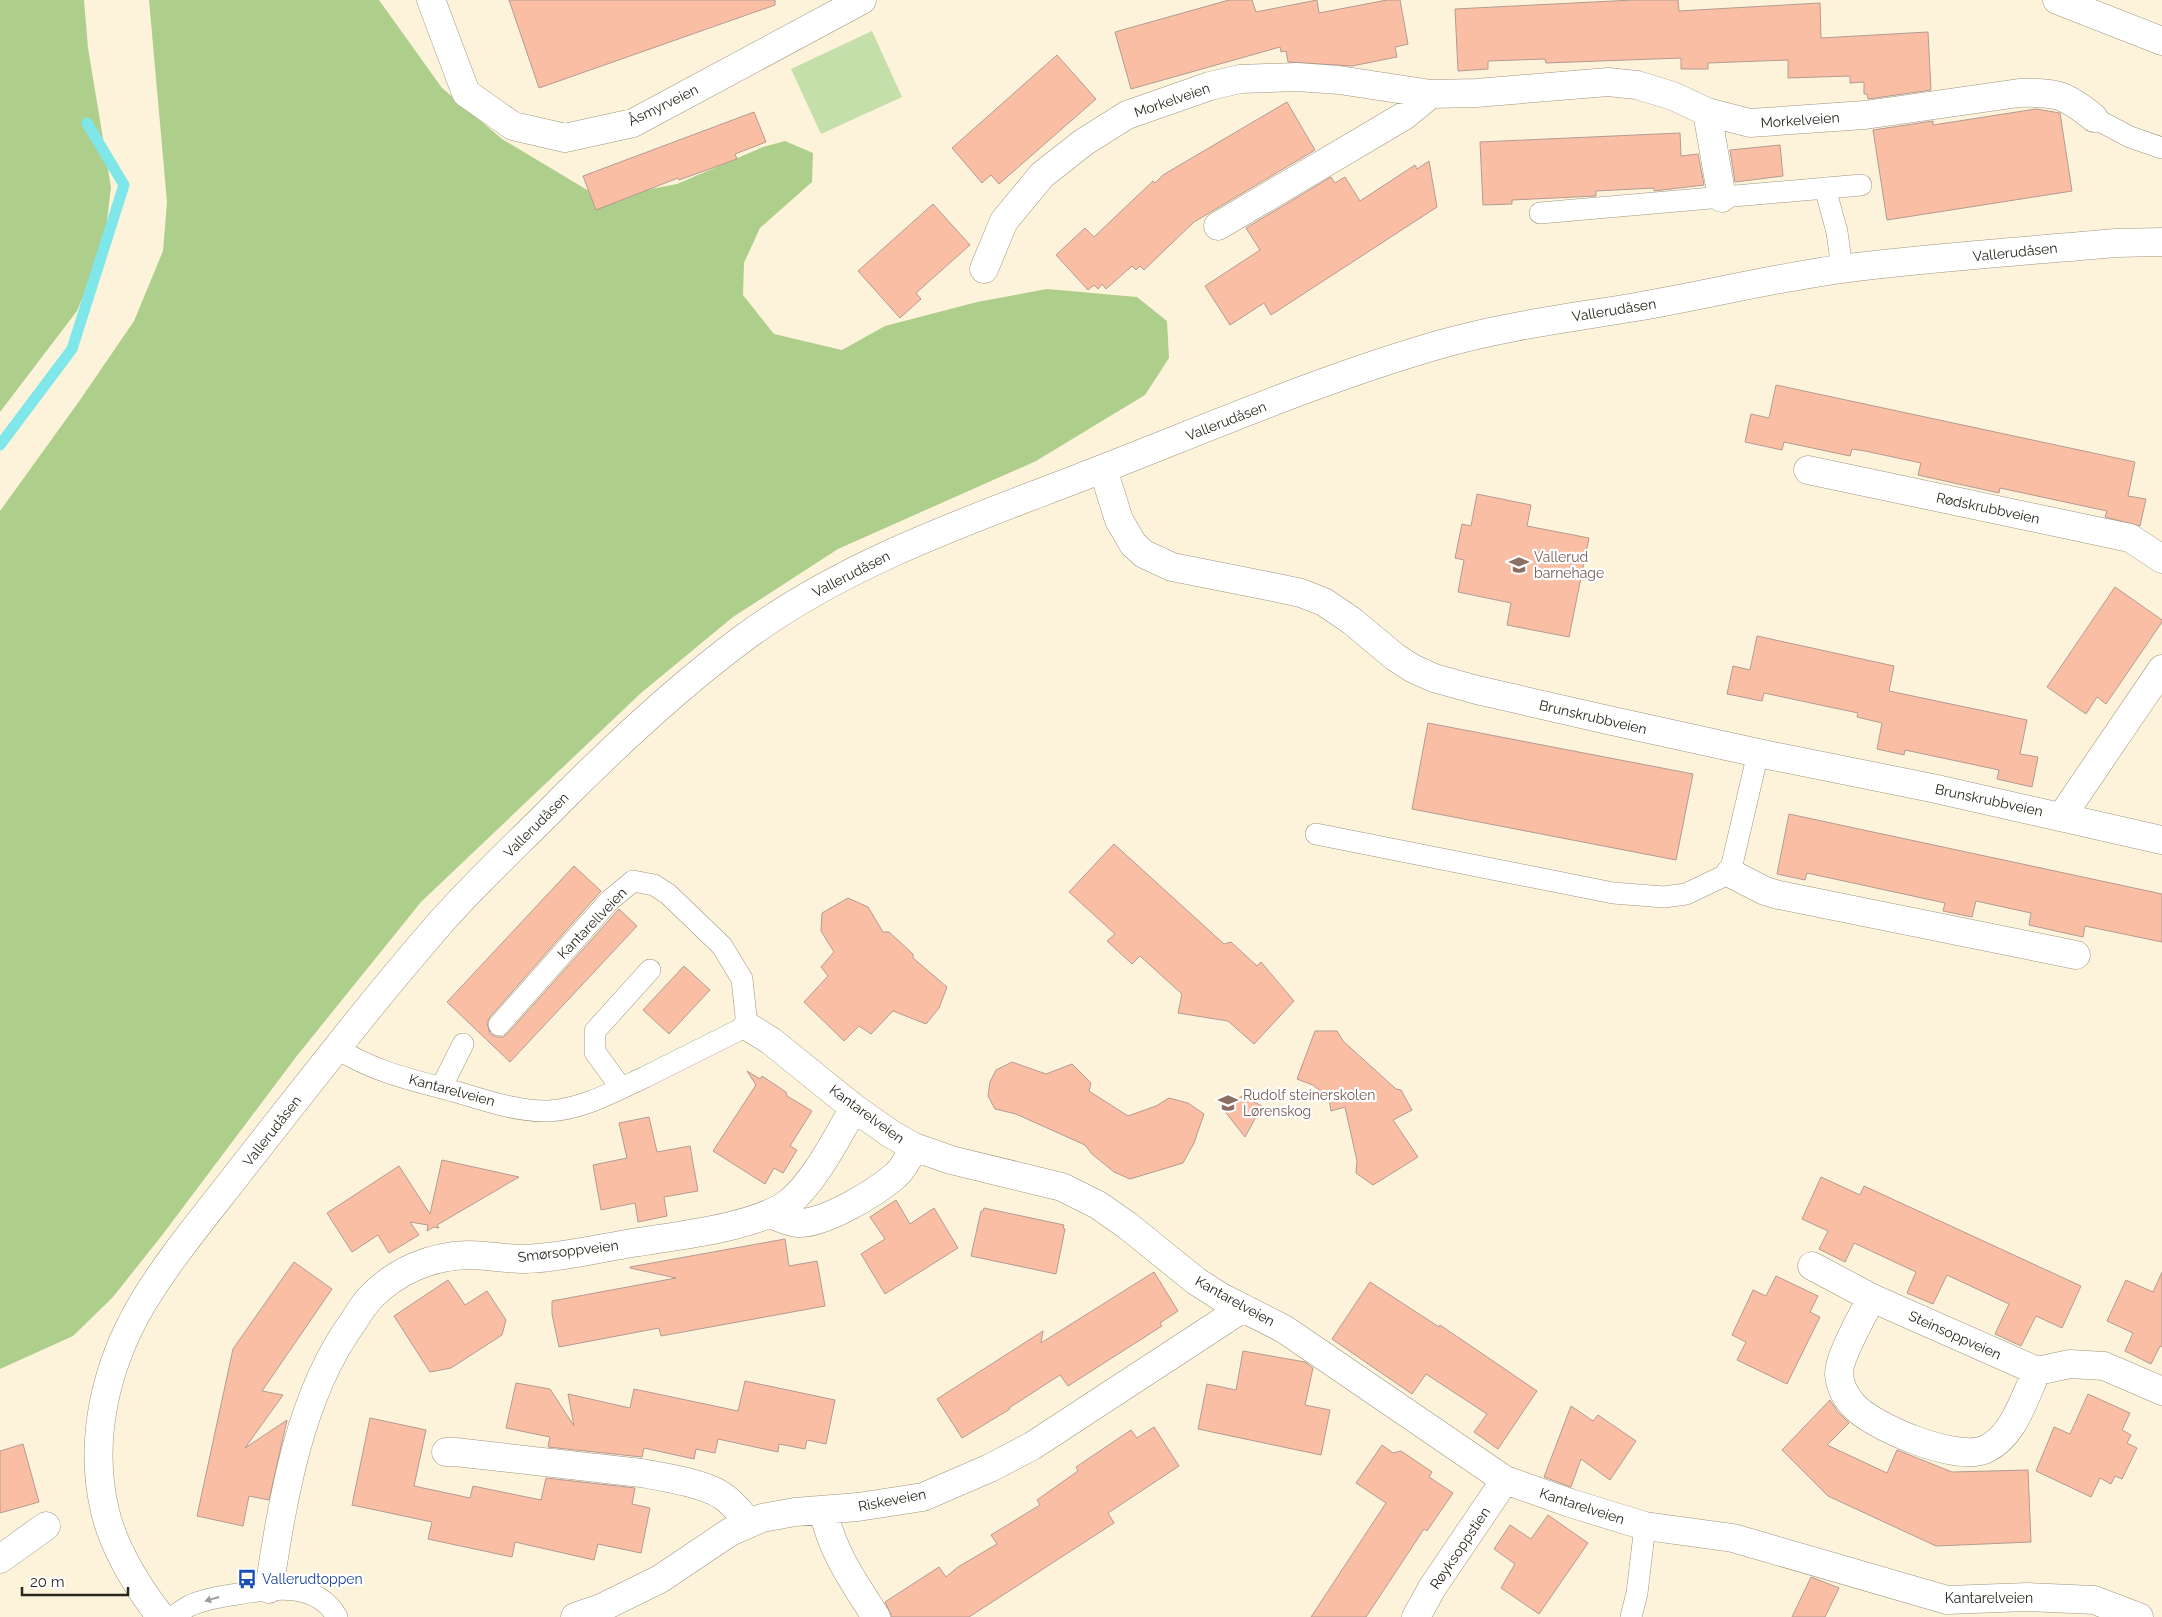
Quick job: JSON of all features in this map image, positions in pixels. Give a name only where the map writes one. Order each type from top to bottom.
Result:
[{"type":"street","name":"Åsmyrveien","points":[[432,0],[466,93],[513,126],[565,138],[633,123],[862,0]]},
{"type":"street","points":[[2058,0],[2162,41]]},
{"type":"street","name":"Morkelveien","points":[[984,269],[1004,221],[1042,175],[1084,142],[1127,115],[1210,86],[1240,79],[1297,77],[1339,80],[1431,94],[1476,93],[1608,82],[1637,85],[1673,96],[1707,112],[1750,124],[1865,115],[2018,93],[2041,92],[2067,98],[2094,118]]},
{"type":"street","points":[[1218,226],[1404,116],[1431,94]]},
{"type":"street","points":[[1707,112],[1722,198]]},
{"type":"street","name":"Vallerudåsen","points":[[161,1617],[146,1598],[115,1540],[105,1512],[100,1476],[99,1437],[103,1405],[109,1378],[131,1325],[163,1272],[337,1048],[447,916],[528,833],[645,719],[707,665],[748,634],[791,605],[913,542],[1306,390],[1374,365],[1442,344],[1502,329],[1636,307],[1842,269],[2116,243],[2162,242]]},
{"type":"street","name":"Brunskrubbveien","points":[[1103,469],[1119,520],[1126,533],[1144,554],[1172,567],[1301,593],[1324,602],[1339,610],[1394,657],[1412,668],[1455,685],[1758,753],[2062,816],[2162,840]]},
{"type":"street","name":"Rødskrubbveien","points":[[1808,470],[2130,538],[2162,559]]},
{"type":"street","points":[[2062,816],[2162,669]]},
{"type":"street","points":[[1730,873],[1765,891],[1780,895],[2076,955]]},
{"type":"street","name":"Kantarelveien","points":[[747,1026],[772,1041],[854,1108],[891,1134],[914,1147],[952,1160],[1062,1187],[1098,1205],[1128,1226],[1196,1281],[1284,1329],[1505,1480],[1570,1503],[1645,1526],[1733,1538],[1947,1600],[2028,1597],[2094,1600],[2139,1617]]},
{"type":"street","name":"Smørsoppveien","points":[[269,1589],[275,1545],[308,1410],[323,1370],[344,1334],[370,1298],[396,1277],[415,1266],[440,1258],[469,1255],[505,1259],[549,1257],[723,1227],[770,1214],[788,1203],[806,1183],[831,1149],[854,1108]]},
{"type":"street","points":[[770,1214],[799,1223],[828,1216],[864,1198],[895,1176],[906,1163],[914,1147]]},
{"type":"street","name":"Steinsoppveien","points":[[1812,1266],[1872,1298],[2037,1372]]},
{"type":"street","points":[[1872,1298],[1855,1327],[1838,1372],[1842,1389],[1854,1406],[1875,1422],[1938,1449],[1968,1452],[1985,1450],[2006,1435],[2037,1372],[2070,1364],[2104,1366],[2162,1391]]},
{"type":"street","name":"Riskeveien","points":[[576,1617],[601,1608],[660,1579],[710,1544],[749,1523],[780,1514],[823,1511],[923,1496],[990,1468],[1032,1446],[1243,1308]]},
{"type":"street","points":[[446,1452],[641,1473],[669,1478],[720,1494],[732,1503],[749,1523]]},
{"type":"street","name":"Røyksoppstien","points":[[1416,1617],[1432,1588],[1505,1480]]},
{"type":"street","points":[[823,1511],[829,1536],[839,1558],[876,1617]]},
{"type":"street","points":[[0,1559],[46,1526]]},
{"type":"lane","name":"Morkelveien","points":[[2094,118],[2130,137],[2162,148]]},
{"type":"lane","points":[[1540,212],[1861,185]]},
{"type":"lane","points":[[1825,188],[1837,232],[1842,269]]},
{"type":"lane","points":[[1316,834],[1613,893],[1664,897],[1686,894],[1730,873],[1758,753]]},
{"type":"lane","name":"Kantarellveien","points":[[498,1025],[610,900],[633,882],[654,885],[668,894],[722,946],[742,979],[747,1026]]},
{"type":"lane","points":[[621,1088],[595,1052],[596,1032],[650,970]]},
{"type":"lane","name":"Kantarelveien","points":[[337,1048],[357,1061],[384,1072],[504,1105],[548,1111],[566,1109],[586,1103],[621,1088],[747,1026]]},
{"type":"lane","points":[[441,1088],[463,1044]]},
{"type":"lane","points":[[1631,1617],[1645,1526]]},
{"type":"lane","points":[[173,1617],[190,1606],[219,1597],[269,1589],[298,1589],[316,1596],[333,1610],[337,1617]]},
{"type":"green space","points":[[0,0],[84,0],[88,48],[111,187],[104,246],[77,311],[0,412]]},
{"type":"green space","points":[[149,0],[379,0],[442,88],[502,139],[589,191],[620,195],[677,184],[763,147],[785,141],[813,153],[812,182],[760,228],[744,263],[743,295],[774,334],[842,350],[885,326],[977,302],[1047,289],[1137,297],[1167,321],[1169,358],[1145,395],[1036,461],[838,549],[733,617],[641,693],[421,902],[296,1057],[163,1234],[113,1297],[73,1336],[0,1369],[0,511],[134,321],[163,251],[167,202]]},
{"type":"green space","points":[[872,31],[902,97],[821,134],[791,69]]},
{"type":"building","points":[[509,0],[775,0],[775,5],[539,88]]},
{"type":"building","points":[[1229,0],[1252,0],[1256,12],[1317,0],[1319,13],[1387,0],[1400,0],[1408,44],[1395,47],[1397,57],[1352,66],[1288,62],[1286,51],[1281,52],[1280,47],[1131,89],[1115,32]]},
{"type":"building","points":[[1633,0],[1678,0],[1679,11],[1820,3],[1821,38],[1928,32],[1931,90],[1868,99],[1867,94],[1864,94],[1864,82],[1850,83],[1850,76],[1788,78],[1788,60],[1708,63],[1708,69],[1681,69],[1681,58],[1546,63],[1545,59],[1488,61],[1488,69],[1458,71],[1455,9]]},
{"type":"building","points":[[1057,55],[1096,99],[999,184],[991,175],[982,183],[952,148]]},
{"type":"building","points":[[1287,102],[1315,150],[1194,222],[1144,270],[1140,266],[1136,270],[1132,266],[1106,289],[1102,284],[1098,289],[1094,285],[1088,290],[1056,255],[1085,228],[1094,237],[1153,181],[1155,183],[1163,175]]},
{"type":"building","points":[[2036,109],[2060,113],[2072,191],[1887,220],[1873,130],[1933,121],[1933,125]]},
{"type":"building","points":[[754,112],[766,142],[735,154],[737,159],[679,180],[678,178],[596,210],[583,176]]},
{"type":"building","points":[[1680,133],[1681,156],[1698,154],[1704,185],[1654,191],[1654,188],[1596,191],[1596,196],[1512,200],[1512,204],[1483,205],[1480,142]]},
{"type":"building","points":[[1780,145],[1783,176],[1735,182],[1730,150]]},
{"type":"building","points":[[1429,161],[1437,207],[1271,315],[1264,303],[1230,325],[1205,286],[1260,250],[1246,228],[1331,177],[1335,183],[1345,177],[1360,201],[1415,165],[1417,169]]},
{"type":"building","points":[[933,204],[970,245],[916,293],[921,299],[900,318],[858,271]]},
{"type":"building","points":[[1776,385],[2135,462],[2128,496],[2146,499],[2140,526],[2105,517],[2107,511],[2000,488],[1999,493],[1918,475],[1921,463],[1865,451],[1852,449],[1850,456],[1784,442],[1782,450],[1745,442],[1751,414],[1769,418]]},
{"type":"building","points":[[1477,494],[1531,505],[1527,526],[1589,538],[1569,637],[1507,625],[1511,603],[1458,592],[1464,560],[1455,558],[1462,524],[1471,526]]},
{"type":"building","points":[[2115,587],[2162,620],[2162,622],[2106,704],[2097,697],[2086,714],[2047,687]]},
{"type":"building","points":[[1757,636],[1894,666],[1889,691],[2027,720],[2020,754],[2038,757],[2032,787],[1997,779],[1999,770],[1905,750],[1904,755],[1877,749],[1882,723],[1857,717],[1858,713],[1764,693],[1762,701],[1727,694],[1733,666],[1750,670]]},
{"type":"building","points":[[1428,723],[1693,774],[1676,860],[1412,809]]},
{"type":"building","points":[[1789,814],[2162,894],[2162,942],[2085,926],[2083,937],[2029,925],[2031,913],[1976,901],[1972,917],[1943,911],[1945,903],[1807,873],[1805,880],[1777,874]]},
{"type":"building","points":[[1114,844],[1224,944],[1231,942],[1257,966],[1261,962],[1294,1001],[1254,1044],[1228,1021],[1178,1013],[1182,994],[1140,956],[1132,964],[1107,941],[1115,934],[1069,892]]},
{"type":"building","points":[[574,866],[601,891],[490,1017],[487,1023],[490,1034],[503,1037],[508,1033],[619,909],[637,926],[510,1062],[447,1002]]},
{"type":"building","points":[[848,898],[868,907],[883,932],[889,932],[913,954],[913,958],[947,987],[939,1008],[926,1024],[893,1011],[871,1034],[859,1026],[844,1041],[804,1002],[828,976],[821,967],[834,952],[821,931],[822,913]]},
{"type":"building","points":[[684,966],[710,990],[669,1034],[643,1010]]},
{"type":"building","points":[[1315,1031],[1337,1031],[1343,1041],[1396,1089],[1401,1090],[1412,1110],[1393,1120],[1418,1157],[1373,1185],[1356,1173],[1357,1161],[1345,1107],[1331,1111],[1329,1099],[1313,1085],[1297,1079]]},
{"type":"building","points":[[1012,1062],[1046,1074],[1072,1064],[1091,1083],[1089,1091],[1128,1116],[1156,1106],[1169,1098],[1188,1103],[1204,1114],[1194,1143],[1183,1163],[1130,1179],[1114,1172],[1092,1154],[1085,1145],[1016,1114],[995,1109],[988,1096],[990,1082],[996,1070]]},
{"type":"building","points":[[747,1071],[760,1079],[762,1076],[786,1092],[787,1096],[812,1111],[790,1146],[797,1150],[783,1173],[774,1168],[765,1184],[713,1151],[756,1085]]},
{"type":"building","points":[[1242,1096],[1262,1106],[1245,1137],[1223,1109]]},
{"type":"building","points":[[649,1117],[657,1152],[690,1146],[698,1191],[664,1197],[667,1216],[638,1222],[635,1203],[601,1210],[593,1165],[627,1158],[619,1123]]},
{"type":"building","points":[[442,1160],[519,1177],[437,1225],[439,1228],[434,1227],[427,1231],[428,1225],[410,1222],[419,1235],[389,1253],[378,1235],[352,1252],[327,1213],[399,1166],[430,1214]]},
{"type":"building","points":[[1821,1177],[1860,1195],[1864,1186],[2081,1286],[2062,1328],[2036,1316],[2021,1346],[1995,1334],[2009,1304],[1947,1275],[1933,1304],[1907,1293],[1916,1272],[1854,1243],[1845,1262],[1819,1249],[1828,1231],[1802,1219]]},
{"type":"building","points":[[896,1200],[910,1224],[934,1208],[958,1248],[885,1294],[861,1254],[885,1239],[870,1217]]},
{"type":"building","points":[[984,1208],[1064,1225],[1063,1228],[1065,1229],[1056,1274],[971,1256],[981,1211]]},
{"type":"building","points":[[785,1239],[789,1266],[817,1261],[825,1306],[661,1336],[659,1328],[559,1347],[552,1314],[552,1301],[676,1278],[630,1267]]},
{"type":"building","points":[[294,1262],[332,1289],[262,1391],[283,1395],[245,1448],[287,1420],[269,1500],[249,1496],[243,1526],[197,1516],[233,1349]]},
{"type":"building","points":[[1154,1272],[1178,1311],[1160,1323],[1162,1326],[1068,1386],[1060,1375],[1010,1409],[962,1438],[937,1399],[1043,1331],[1041,1343]]},
{"type":"building","points":[[2162,1272],[2162,1347],[2160,1346],[2151,1364],[2125,1351],[2133,1333],[2107,1321],[2126,1280],[2153,1292]]},
{"type":"building","points":[[1776,1276],[1818,1296],[1810,1312],[1820,1317],[1787,1384],[1737,1360],[1746,1342],[1732,1335],[1753,1290],[1766,1296]]},
{"type":"building","points":[[448,1280],[465,1305],[487,1291],[506,1320],[502,1335],[451,1368],[430,1372],[394,1316]]},
{"type":"building","points":[[1370,1282],[1439,1327],[1440,1325],[1537,1391],[1498,1449],[1474,1432],[1487,1414],[1426,1374],[1412,1394],[1332,1339]]},
{"type":"building","points":[[1243,1351],[1305,1362],[1313,1368],[1305,1405],[1330,1410],[1321,1455],[1198,1429],[1207,1384],[1236,1390]]},
{"type":"building","points":[[745,1381],[835,1400],[826,1444],[807,1440],[805,1449],[779,1444],[778,1452],[718,1439],[715,1453],[696,1449],[694,1459],[644,1448],[642,1457],[548,1447],[550,1437],[506,1428],[516,1383],[550,1389],[574,1426],[568,1394],[630,1408],[634,1389],[738,1411]]},
{"type":"building","points":[[2088,1394],[2130,1413],[2122,1430],[2131,1435],[2127,1443],[2137,1448],[2122,1479],[2115,1476],[2111,1484],[2100,1478],[2091,1497],[2036,1471],[2054,1427],[2070,1434]]},
{"type":"building","points":[[1830,1400],[1849,1423],[1827,1445],[1887,1473],[1897,1450],[1952,1472],[2028,1470],[2031,1542],[1936,1546],[1828,1496],[1782,1450]]},
{"type":"building","points":[[1571,1406],[1593,1421],[1598,1415],[1636,1441],[1610,1480],[1581,1459],[1571,1487],[1544,1477]]},
{"type":"building","points":[[370,1418],[426,1430],[414,1486],[470,1498],[473,1486],[541,1500],[546,1478],[635,1488],[632,1504],[650,1508],[641,1553],[598,1544],[594,1560],[515,1542],[512,1557],[428,1539],[432,1522],[352,1505]]},
{"type":"building","points":[[1154,1427],[1179,1466],[1108,1513],[1114,1523],[969,1617],[892,1617],[885,1602],[939,1567],[946,1577],[958,1567],[997,1544],[991,1535],[1040,1505],[1037,1500],[1078,1471],[1076,1467],[1131,1430],[1137,1438]]},
{"type":"building","points":[[23,1444],[39,1502],[0,1513],[0,1451]]},
{"type":"building","points":[[1382,1445],[1393,1453],[1401,1451],[1432,1472],[1429,1477],[1453,1493],[1427,1531],[1424,1529],[1366,1617],[1311,1617],[1386,1503],[1356,1483]]},
{"type":"building","points":[[1548,1515],[1588,1543],[1539,1614],[1501,1588],[1515,1564],[1494,1549],[1510,1525],[1531,1539]]},
{"type":"building","points":[[1811,1577],[1839,1588],[1825,1617],[1792,1617]]},
{"type":"waterway","points":[[0,445],[72,349],[124,185],[87,123]]},
{"type":"place","name":"Vallerud barnehage","points":[[1519,565]]},
{"type":"place","name":"Rudolf steinerskolen Lørenskog","points":[[1228,1103]]},
{"type":"place","name":"Vallerudtoppen","points":[[247,1579]]}]
